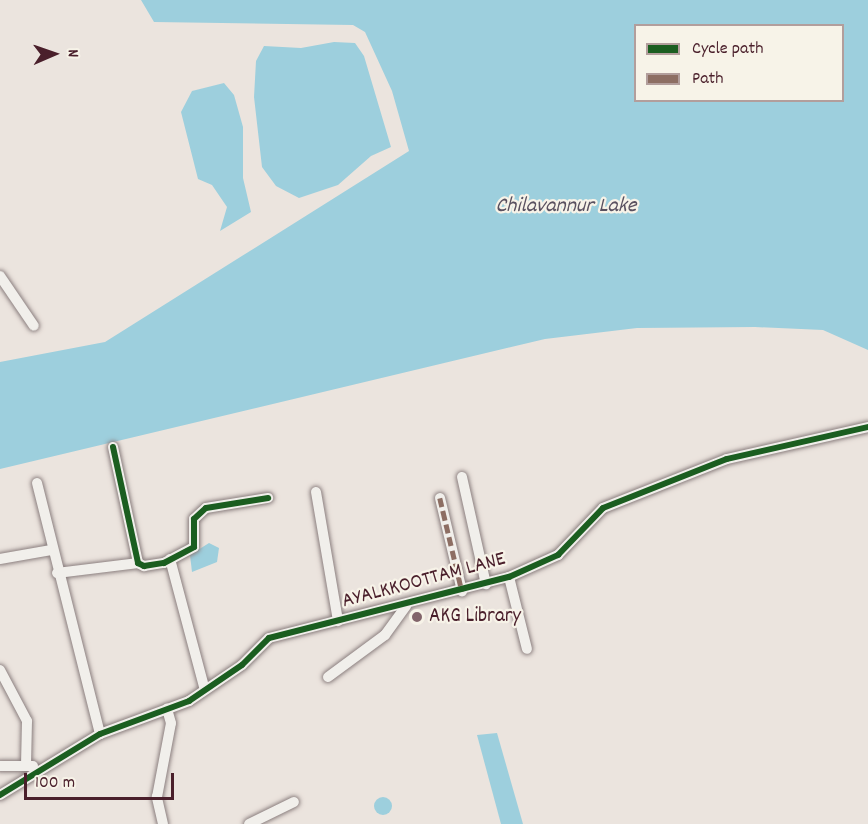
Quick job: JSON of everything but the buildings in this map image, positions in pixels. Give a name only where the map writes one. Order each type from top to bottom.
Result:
[{"type":"street","points":[[0,276],[34,326]]},
{"type":"street","name":"AYALKKOOTTAM LANE","points":[[0,795],[40,766],[100,734],[167,709],[242,665],[269,638],[406,606],[509,577],[558,555],[603,508],[727,459],[868,427]]},
{"type":"street","points":[[113,447],[138,563]]},
{"type":"street","points":[[462,477],[486,584]]},
{"type":"street","points":[[37,483],[51,550],[100,734]]},
{"type":"street","points":[[316,492],[338,621]]},
{"type":"street","points":[[57,573],[170,559],[195,547],[194,519],[200,511],[268,498]]},
{"type":"street","points":[[440,498],[462,591]]},
{"type":"street","points":[[0,560],[51,550]]},
{"type":"street","points":[[170,559],[204,687]]},
{"type":"street","points":[[509,577],[526,649]]},
{"type":"street","points":[[328,677],[385,635],[406,606]]},
{"type":"street","points":[[0,670],[27,721],[26,765]]},
{"type":"street","points":[[163,824],[157,797],[171,723],[167,709]]},
{"type":"street","points":[[0,766],[40,766]]},
{"type":"street","points":[[249,824],[294,802]]},
{"type":"water","name":"Chilavannur Lake","points":[[141,0],[868,0],[868,350],[823,330],[755,327],[637,328],[545,339],[0,469],[0,362],[105,342],[409,151],[392,91],[365,32],[353,25],[154,22]]},
{"type":"water","points":[[334,42],[355,43],[364,56],[391,147],[371,156],[338,185],[299,198],[276,186],[262,167],[254,97],[256,61],[264,46],[301,48]]},
{"type":"water","points":[[224,83],[234,95],[243,127],[243,178],[251,212],[220,231],[227,207],[212,185],[198,179],[181,112],[192,91]]},
{"type":"water","points":[[209,543],[219,548],[217,562],[192,572],[190,555]]},
{"type":"water","points":[[497,733],[523,824],[501,824],[477,735]]},
{"type":"water","points":[[383,797],[389,800],[392,806],[389,812],[383,815],[377,812],[374,806],[377,800]]},
{"type":"marked path","points":[[440,498],[462,591]]},
{"type":"cycle path","points":[[0,795],[100,734],[189,701],[242,665],[269,638],[509,577],[558,555],[603,508],[727,459],[868,427]]},
{"type":"cycle path","points":[[113,447],[138,563],[144,566],[164,563],[194,547],[194,519],[206,508],[268,498]]},
{"type":"place","name":"AKG Library","points":[[417,617]]}]
